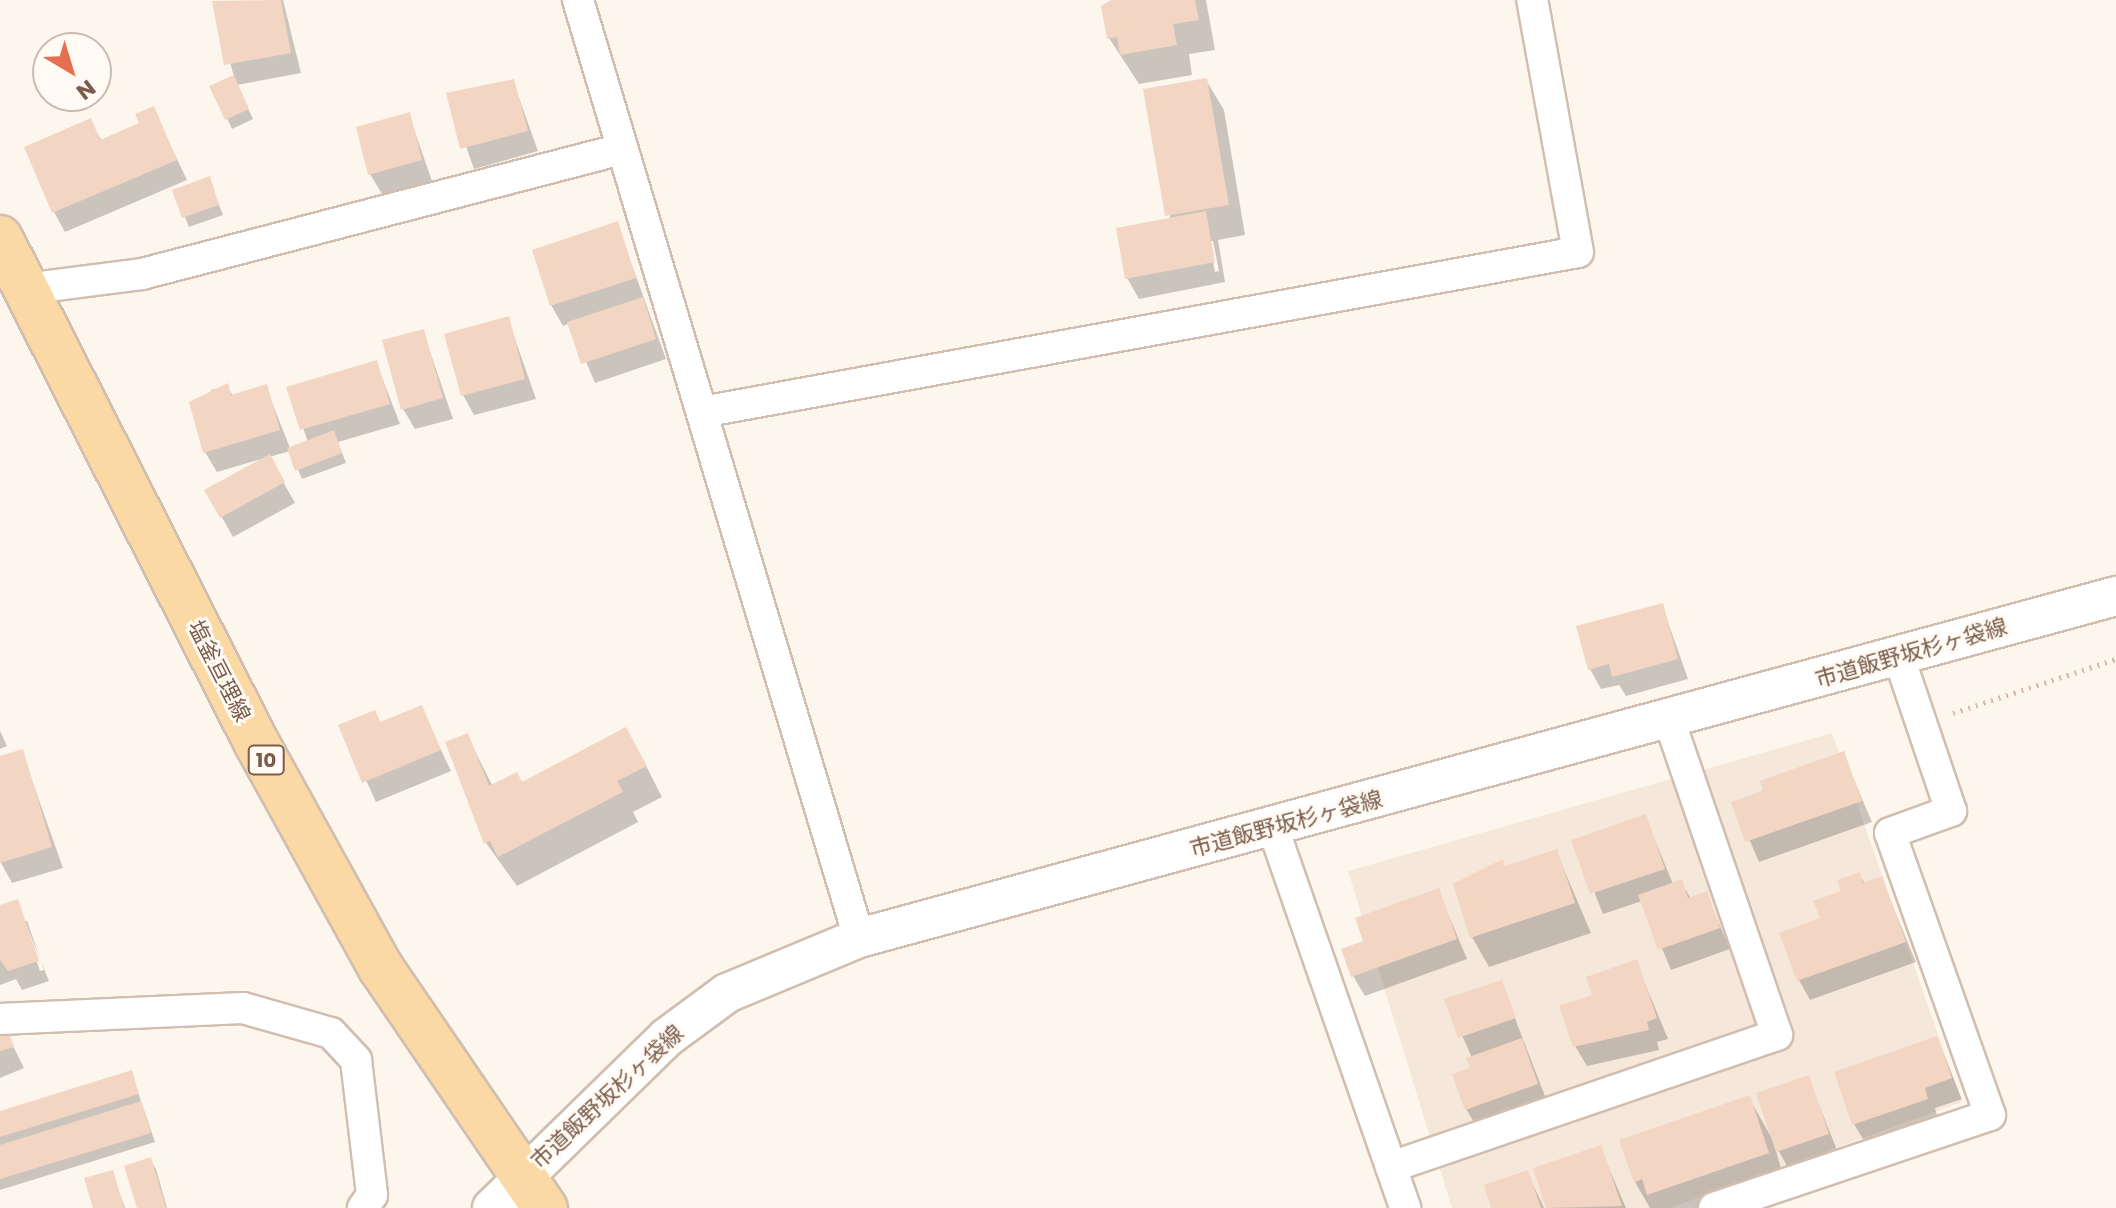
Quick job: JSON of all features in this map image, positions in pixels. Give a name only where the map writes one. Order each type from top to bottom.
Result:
[{"type":"main road","name":"塩釜亘理線","points":[[0,238],[12,293],[381,968],[533,1192]]},
{"type":"street","points":[[578,0],[617,150],[702,412],[859,938]]},
{"type":"street","points":[[702,412],[1578,252],[1532,0]]},
{"type":"street","points":[[12,293],[142,274],[617,150]]},
{"type":"street","name":"市道飯野坂杉ヶ袋線","points":[[492,1208],[533,1192],[666,1038],[727,993],[859,938],[1670,723],[2116,596]]},
{"type":"street","points":[[1714,1208],[1990,1115],[1890,833],[1951,811],[1899,657]]},
{"type":"street","points":[[1391,1167],[1777,1035],[1670,723]]},
{"type":"street","points":[[1273,828],[1405,1208]]},
{"type":"street","points":[[0,1019],[243,1008],[331,1033],[356,1060],[372,1195],[363,1208]]},
{"type":"path","points":[[1921,723],[2116,659]]},
{"type":"shaded area","points":[[1832,733],[1962,1102],[1670,1208],[1452,1208],[1348,871]]},
{"type":"building","points":[[281,0],[291,53],[224,65],[212,1]]},
{"type":"building","points":[[1111,0],[1195,0],[1199,20],[1173,24],[1177,45],[1120,55],[1117,37],[1107,39],[1101,6]]},
{"type":"building","points":[[234,75],[249,109],[225,120],[209,86]]},
{"type":"building","points":[[1207,78],[1229,205],[1165,216],[1143,89]]},
{"type":"building","points":[[514,79],[528,131],[460,149],[446,93]]},
{"type":"building","points":[[154,106],[177,160],[52,213],[24,147],[91,118],[100,140],[139,123],[135,114]]},
{"type":"building","points":[[410,112],[422,160],[368,175],[356,127]]},
{"type":"building","points":[[210,176],[219,205],[182,218],[172,190]]},
{"type":"building","points":[[1206,211],[1215,262],[1125,279],[1116,228]]},
{"type":"building","points":[[618,221],[636,278],[550,306],[532,250]]},
{"type":"building","points":[[643,297],[656,339],[581,364],[567,322]]},
{"type":"building","points":[[509,316],[525,379],[461,396],[444,334]]},
{"type":"building","points":[[424,329],[443,398],[401,410],[382,340]]},
{"type":"building","points":[[377,360],[390,404],[300,430],[286,387]]},
{"type":"building","points":[[228,383],[231,395],[267,384],[280,430],[203,453],[189,402]]},
{"type":"building","points":[[334,430],[342,453],[295,471],[287,448]]},
{"type":"building","points":[[270,454],[285,482],[220,518],[204,490]]},
{"type":"building","points":[[1663,603],[1678,659],[1612,677],[1609,664],[1588,670],[1576,626]]},
{"type":"building","points":[[422,705],[441,750],[362,783],[338,725],[375,710],[380,722]]},
{"type":"building","points":[[626,727],[647,766],[617,781],[623,792],[498,857],[490,841],[484,844],[445,742],[468,733],[489,786],[517,772],[522,782]]},
{"type":"building","points":[[23,749],[52,847],[0,863],[0,756]]},
{"type":"building","points":[[1844,751],[1862,801],[1745,842],[1731,802],[1763,791],[1760,781]]},
{"type":"building","points":[[1646,814],[1665,869],[1590,894],[1571,840]]},
{"type":"building","points":[[1557,849],[1575,903],[1470,938],[1453,884],[1503,859],[1505,866]]},
{"type":"building","points":[[1860,872],[1863,883],[1882,876],[1906,942],[1797,981],[1779,933],[1820,918],[1813,901],[1841,891],[1837,880]]},
{"type":"building","points":[[1682,879],[1688,898],[1707,891],[1720,928],[1658,950],[1638,895]]},
{"type":"building","points":[[1439,888],[1457,939],[1351,977],[1341,949],[1363,941],[1355,918]]},
{"type":"building","points":[[18,899],[39,961],[8,971],[0,960],[0,905]]},
{"type":"building","points":[[1637,959],[1657,1018],[1647,1022],[1649,1030],[1573,1047],[1559,1006],[1592,995],[1586,977]]},
{"type":"building","points":[[1502,980],[1516,1018],[1458,1038],[1444,999]]},
{"type":"building","points":[[9,1033],[14,1047],[0,1051],[0,1034]]},
{"type":"building","points":[[1937,1036],[1952,1078],[1925,1088],[1928,1099],[1852,1125],[1834,1072]]},
{"type":"building","points":[[1522,1038],[1538,1084],[1465,1110],[1452,1074],[1470,1068],[1466,1058]]},
{"type":"building","points":[[132,1070],[139,1094],[0,1137],[0,1111]]},
{"type":"building","points":[[1809,1075],[1829,1134],[1776,1152],[1756,1093]]},
{"type":"building","points":[[1750,1095],[1769,1153],[1647,1195],[1642,1179],[1634,1183],[1619,1140]]},
{"type":"building","points":[[141,1101],[151,1133],[0,1179],[0,1145]]},
{"type":"building","points":[[1601,1145],[1622,1206],[1546,1208],[1533,1168]]},
{"type":"building","points":[[151,1157],[166,1208],[137,1208],[124,1166]]},
{"type":"building","points":[[113,1170],[124,1208],[93,1208],[84,1178]]},
{"type":"building","points":[[1528,1170],[1541,1208],[1491,1208],[1484,1185]]}]
